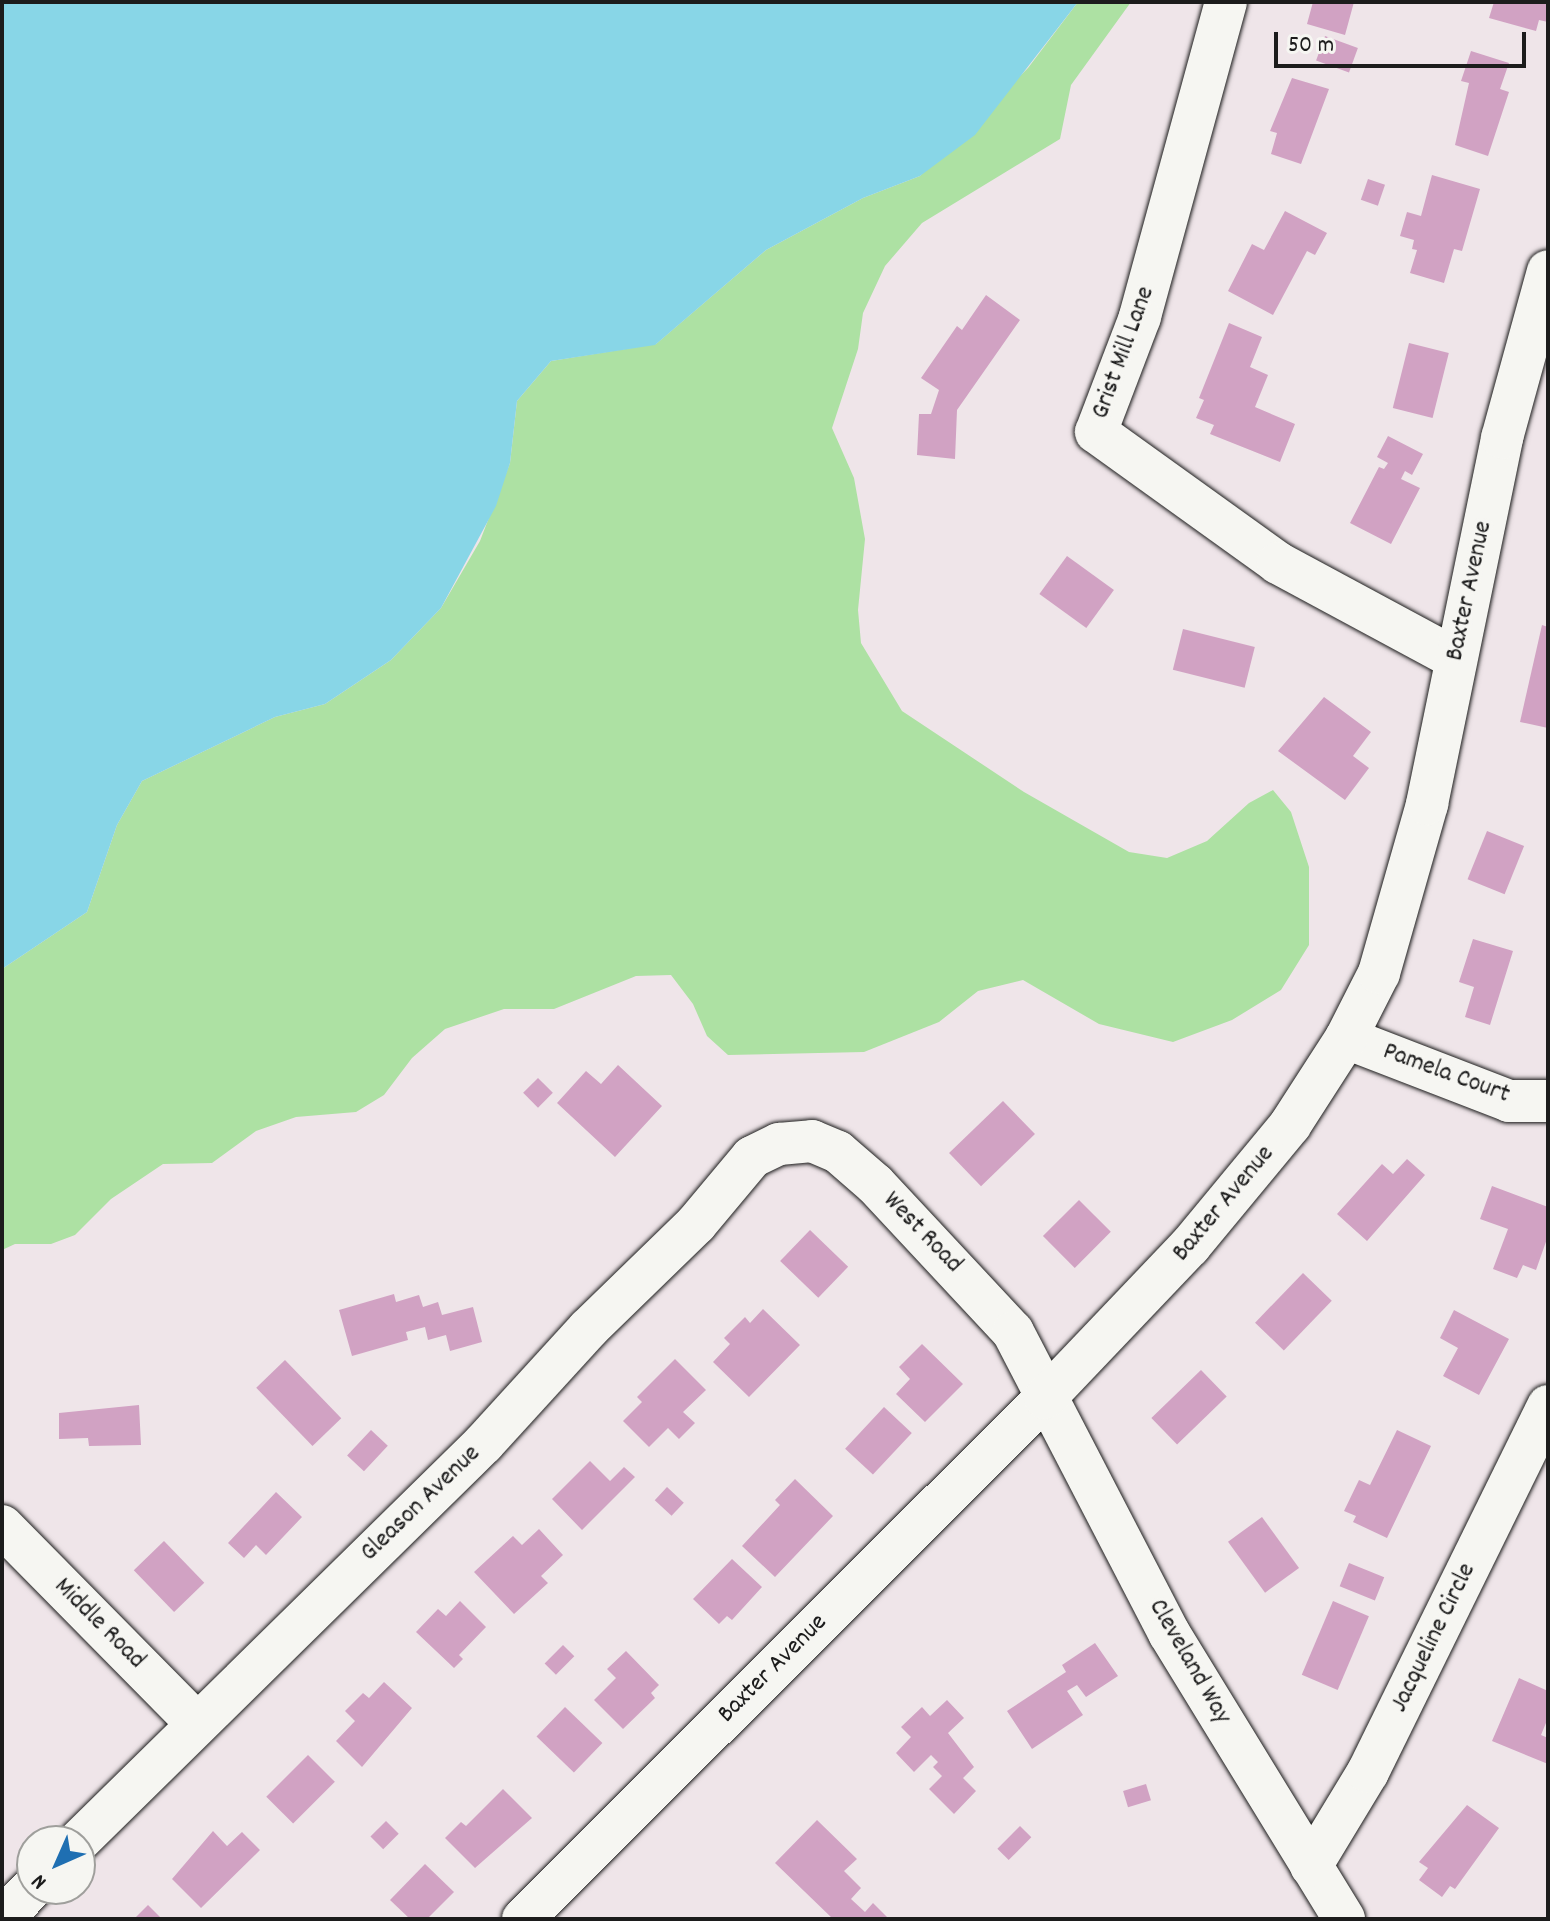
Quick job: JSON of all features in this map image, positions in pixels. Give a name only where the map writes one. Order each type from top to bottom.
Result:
[{"type":"street","name":"Grist Mill Lane","points":[[1226,2],[1140,317],[1096,432],[1278,563],[1456,659]]},
{"type":"street","name":"Baxter Avenue","points":[[523,1919],[1045,1398],[1236,1192],[1290,1125],[1346,1038],[1379,973],[1427,804],[1502,438],[1548,271]]},
{"type":"street","name":"Pamela Court","points":[[1346,1038],[1509,1101],[1548,1101]]},
{"type":"street","name":"West Road","points":[[752,1157],[779,1144],[812,1141],[838,1152],[875,1184],[1013,1332],[1045,1398]]},
{"type":"street","name":"Gleason Avenue","points":[[95,1825],[195,1722],[484,1443],[588,1329],[696,1224],[752,1157]]},
{"type":"street","name":"Cleveland Way","points":[[1045,1398],[1169,1633],[1344,1919]]},
{"type":"street","name":"Jacqueline Circle","points":[[1311,1866],[1368,1772],[1548,1406]]},
{"type":"street","name":"Middle Road","points":[[2,1526],[195,1722]]},
{"type":"street","points":[[2,1919],[16,1905]]},
{"type":"green space","points":[[1078,2],[1131,2],[1071,85],[1060,139],[922,223],[885,266],[863,313],[858,349],[832,428],[854,478],[865,539],[858,610],[861,643],[902,711],[1024,792],[1129,852],[1167,858],[1207,841],[1249,803],[1273,790],[1291,812],[1309,867],[1309,945],[1281,990],[1232,1020],[1173,1042],[1099,1024],[1023,980],[978,991],[939,1022],[864,1052],[728,1055],[707,1036],[693,1004],[671,975],[636,976],[554,1009],[504,1009],[445,1029],[412,1058],[384,1095],[356,1112],[296,1117],[256,1131],[212,1163],[163,1164],[111,1199],[75,1235],[51,1244],[15,1244],[2,1250],[2,969],[87,912],[117,825],[142,781],[275,717],[325,704],[391,660],[441,608],[480,541],[510,463],[517,401],[551,361],[656,344],[766,250],[863,198],[920,176],[1028,68]]},
{"type":"water","points":[[2,2],[1078,2],[975,135],[920,176],[863,198],[766,250],[655,345],[551,361],[517,401],[510,463],[496,506],[441,608],[391,660],[325,704],[275,717],[142,781],[117,825],[87,912],[2,969]]},
{"type":"building","points":[[1313,2],[1354,2],[1345,35],[1307,24]]},
{"type":"building","points":[[1494,2],[1548,2],[1548,22],[1539,20],[1536,31],[1489,18]]},
{"type":"building","points":[[1325,36],[1358,48],[1349,72],[1316,60]]},
{"type":"building","points":[[1471,51],[1509,63],[1500,89],[1509,92],[1488,156],[1455,145],[1469,83],[1461,81]]},
{"type":"building","points":[[1292,78],[1329,89],[1301,164],[1271,154],[1277,133],[1270,131]]},
{"type":"building","points":[[1432,175],[1480,189],[1462,251],[1454,249],[1444,283],[1410,273],[1417,250],[1412,249],[1414,240],[1400,236],[1407,212],[1421,216]]},
{"type":"building","points":[[1368,179],[1385,185],[1378,206],[1361,200]]},
{"type":"building","points":[[1285,211],[1327,233],[1315,255],[1307,251],[1273,315],[1228,291],[1252,244],[1264,250]]},
{"type":"building","points":[[986,295],[1020,320],[957,410],[955,459],[917,455],[919,414],[931,414],[939,390],[921,378],[957,326],[962,330]]},
{"type":"building","points":[[1229,323],[1262,337],[1250,367],[1268,375],[1255,407],[1295,424],[1280,462],[1210,434],[1214,425],[1196,418],[1204,400],[1199,398]]},
{"type":"building","points":[[1409,343],[1449,353],[1433,418],[1393,408]]},
{"type":"building","points":[[1388,436],[1423,454],[1412,475],[1405,471],[1401,479],[1420,488],[1391,544],[1350,523],[1379,467],[1384,469],[1388,463],[1377,457]]},
{"type":"building","points":[[1067,556],[1114,590],[1086,628],[1039,594]]},
{"type":"building","points":[[1542,625],[1548,627],[1548,728],[1520,722]]},
{"type":"building","points":[[1183,629],[1255,647],[1245,688],[1173,670]]},
{"type":"building","points":[[1324,697],[1371,732],[1353,756],[1369,768],[1345,800],[1278,751]]},
{"type":"building","points":[[1487,831],[1524,846],[1505,894],[1468,879]]},
{"type":"building","points":[[1473,939],[1513,951],[1490,1025],[1465,1017],[1474,987],[1459,982]]},
{"type":"building","points":[[618,1065],[662,1106],[615,1157],[557,1103],[586,1071],[601,1084]]},
{"type":"building","points":[[538,1078],[553,1093],[538,1108],[523,1093]]},
{"type":"building","points":[[1003,1101],[1035,1134],[981,1186],[949,1153]]},
{"type":"building","points":[[1407,1159],[1425,1175],[1367,1241],[1337,1214],[1382,1164],[1393,1174]]},
{"type":"building","points":[[1492,1186],[1548,1207],[1548,1236],[1536,1270],[1523,1265],[1517,1278],[1493,1269],[1508,1229],[1480,1219]]},
{"type":"building","points":[[1079,1200],[1111,1232],[1075,1268],[1043,1236]]},
{"type":"building","points":[[810,1230],[848,1267],[818,1298],[780,1261]]},
{"type":"building","points":[[1303,1273],[1332,1301],[1284,1350],[1255,1323]]},
{"type":"building","points":[[394,1294],[396,1302],[419,1295],[423,1307],[438,1302],[442,1315],[473,1307],[482,1342],[450,1351],[446,1335],[428,1340],[425,1327],[406,1332],[408,1340],[352,1356],[339,1310]]},
{"type":"building","points":[[763,1309],[800,1345],[749,1397],[713,1362],[730,1344],[724,1338],[745,1317],[750,1323]]},
{"type":"building","points":[[1454,1310],[1509,1339],[1479,1395],[1443,1376],[1458,1348],[1440,1338]]},
{"type":"building","points":[[922,1344],[963,1384],[925,1422],[896,1394],[910,1379],[899,1367]]},
{"type":"building","points":[[675,1359],[706,1390],[683,1412],[695,1423],[679,1439],[668,1428],[649,1447],[623,1421],[642,1402],[637,1397]]},
{"type":"building","points":[[285,1360],[341,1418],[312,1446],[256,1388]]},
{"type":"building","points":[[1201,1370],[1227,1397],[1177,1445],[1151,1418]]},
{"type":"building","points":[[139,1405],[141,1445],[89,1446],[88,1438],[59,1439],[59,1413]]},
{"type":"building","points":[[884,1407],[912,1433],[873,1475],[845,1449]]},
{"type":"building","points":[[371,1430],[388,1446],[364,1471],[347,1456]]},
{"type":"building","points":[[1397,1430],[1431,1446],[1387,1538],[1353,1522],[1356,1516],[1344,1511],[1359,1480],[1370,1485]]},
{"type":"building","points":[[590,1461],[610,1481],[624,1467],[635,1477],[582,1530],[552,1499]]},
{"type":"building","points":[[795,1479],[833,1516],[775,1577],[742,1546],[780,1505],[775,1500]]},
{"type":"building","points":[[667,1487],[684,1503],[672,1516],[655,1500]]},
{"type":"building","points":[[276,1492],[302,1517],[266,1555],[256,1545],[244,1558],[228,1543]]},
{"type":"building","points":[[1262,1517],[1299,1568],[1265,1593],[1228,1542]]},
{"type":"building","points":[[539,1529],[563,1555],[541,1576],[548,1583],[514,1614],[474,1572],[513,1536],[522,1545]]},
{"type":"building","points":[[164,1541],[204,1583],[174,1612],[134,1570]]},
{"type":"building","points":[[732,1559],[762,1587],[732,1620],[727,1616],[719,1624],[693,1599]]},
{"type":"building","points":[[1349,1563],[1384,1577],[1375,1600],[1340,1586]]},
{"type":"building","points":[[460,1601],[486,1627],[459,1655],[463,1659],[454,1668],[416,1632],[438,1609],[446,1616]]},
{"type":"building","points":[[1333,1601],[1369,1616],[1338,1690],[1302,1675]]},
{"type":"building","points":[[1095,1643],[1118,1676],[1086,1697],[1077,1685],[1067,1691],[1083,1715],[1032,1749],[1007,1711],[1066,1672],[1062,1665]]},
{"type":"building","points":[[563,1645],[574,1656],[556,1675],[545,1663]]},
{"type":"building","points":[[626,1651],[659,1685],[651,1693],[655,1698],[623,1729],[594,1700],[616,1678],[607,1669]]},
{"type":"building","points":[[1519,1678],[1548,1691],[1548,1718],[1541,1735],[1548,1738],[1548,1764],[1492,1741]]},
{"type":"building","points":[[384,1682],[412,1708],[362,1767],[336,1741],[355,1721],[345,1711],[363,1693],[369,1698]]},
{"type":"building","points":[[947,1700],[964,1718],[948,1733],[974,1767],[963,1778],[976,1791],[954,1814],[929,1789],[942,1776],[933,1767],[938,1762],[931,1755],[914,1772],[896,1753],[911,1737],[901,1727],[922,1707],[930,1716]]},
{"type":"building","points":[[565,1707],[602,1743],[574,1773],[537,1736]]},
{"type":"building","points":[[308,1755],[335,1782],[293,1824],[266,1797]]},
{"type":"building","points":[[1146,1784],[1151,1800],[1128,1807],[1123,1791]]},
{"type":"building","points":[[503,1789],[532,1818],[475,1868],[445,1838],[461,1822],[466,1826]]},
{"type":"building","points":[[1467,1805],[1499,1828],[1455,1889],[1450,1886],[1442,1897],[1419,1880],[1428,1868],[1419,1862]]},
{"type":"building","points":[[817,1820],[857,1859],[844,1871],[861,1888],[851,1899],[865,1912],[873,1903],[889,1919],[833,1919],[775,1863]]},
{"type":"building","points":[[386,1821],[399,1834],[383,1849],[370,1837]]},
{"type":"building","points":[[1020,1826],[1031,1837],[1009,1860],[997,1849]]},
{"type":"building","points":[[213,1831],[227,1846],[242,1832],[260,1850],[201,1908],[172,1879]]},
{"type":"building","points":[[425,1864],[454,1892],[427,1919],[410,1919],[390,1900]]},
{"type":"building","points":[[148,1905],[162,1919],[134,1919]]}]
